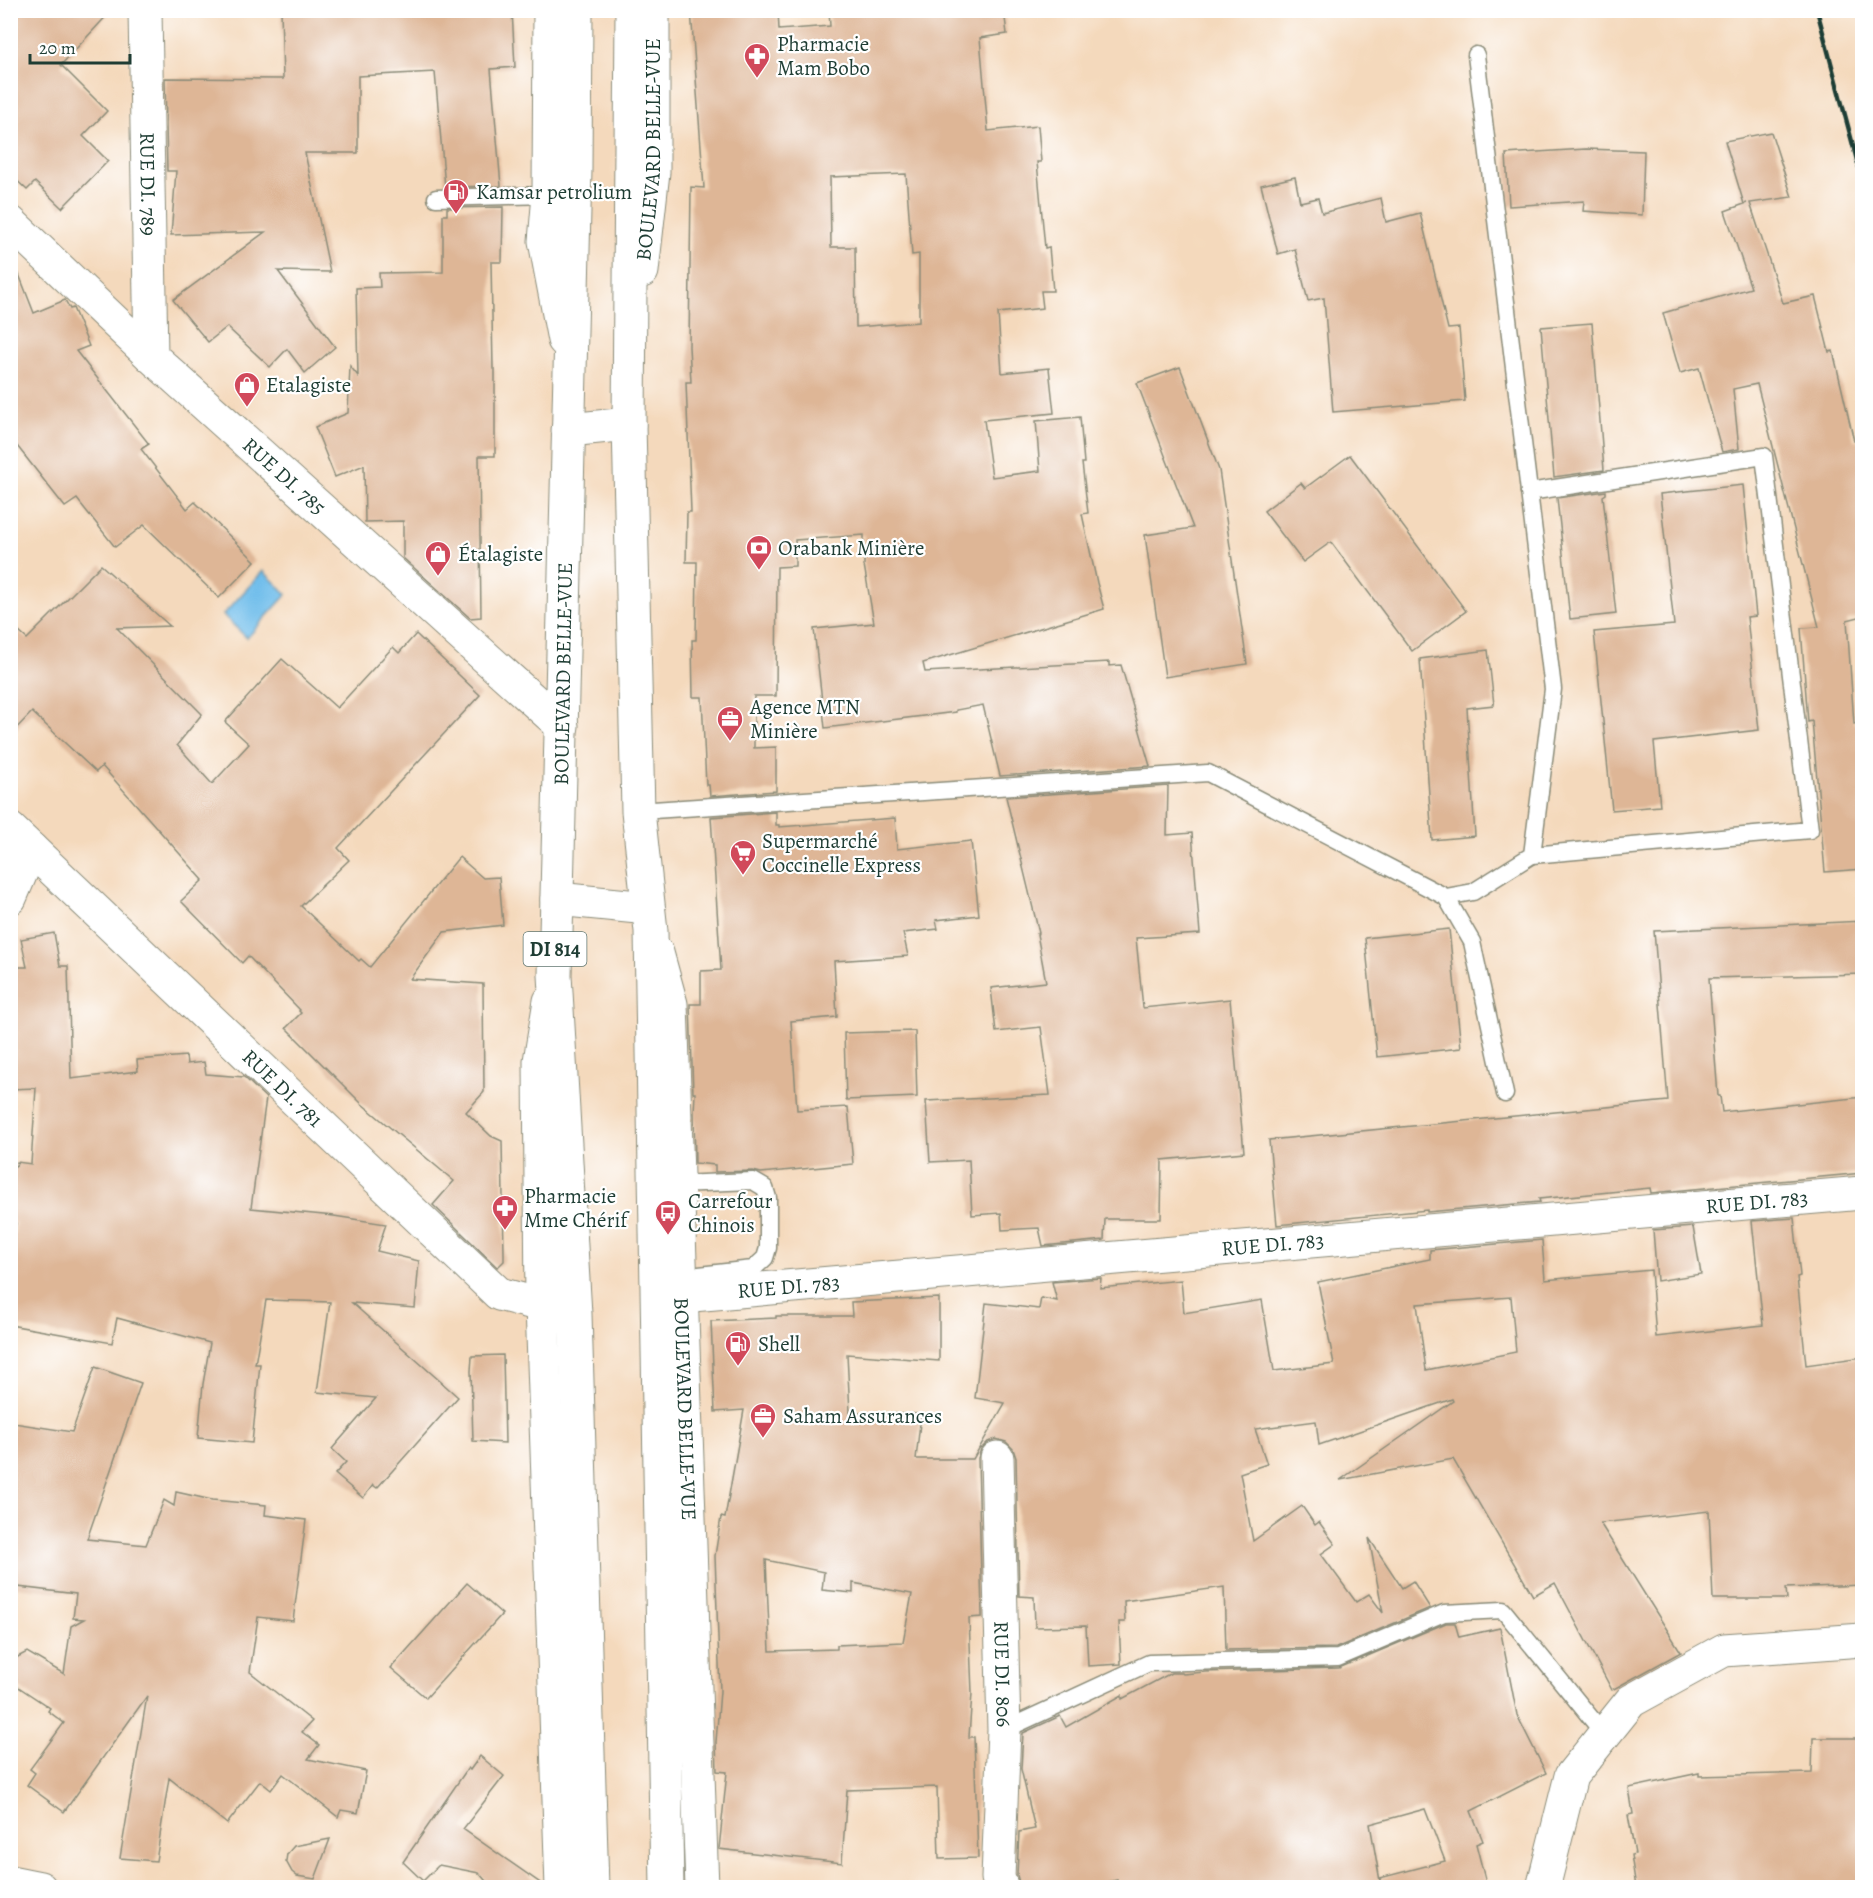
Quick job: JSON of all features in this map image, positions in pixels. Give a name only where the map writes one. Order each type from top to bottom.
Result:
[{"type":"street","name":"RUE DI. 789","points":[[145,10],[152,356]]},
{"type":"street","name":"BOULEVARD BELLE-VUE","points":[[550,10],[549,195],[545,241],[570,373]]},
{"type":"street","name":"BOULEVARD BELLE-VUE","points":[[576,10],[570,373],[555,975],[575,1314],[592,1887]]},
{"type":"street","name":"BOULEVARD BELLE-VUE","points":[[632,10],[629,411],[638,811],[649,920],[667,1887]]},
{"type":"street","name":"BOULEVARD BELLE-VUE","points":[[629,411],[653,172],[653,10]]},
{"type":"street","name":"RUE DI. 785","points":[[11,223],[152,356],[562,726]]},
{"type":"street","points":[[568,430],[629,411]]},
{"type":"street","points":[[10,898],[21,839]]},
{"type":"street","name":"RUE DI. 781","points":[[21,839],[499,1294],[575,1314]]},
{"type":"street","points":[[557,899],[649,920]]},
{"type":"street","name":"BOULEVARD BELLE-VUE","points":[[649,920],[670,1004],[702,1887]]},
{"type":"street","name":"BOULEVARD BELLE-VUE","points":[[555,975],[540,1061],[542,1305],[562,1887]]},
{"type":"street","name":"RUE DI. 783","points":[[681,1286],[1863,1193]]},
{"type":"street","name":"RUE DI. 806","points":[[997,1458],[1004,1730],[998,1878],[1002,1887]]},
{"type":"street","points":[[1543,1887],[1571,1776],[1631,1701],[1724,1650],[1863,1640]]},
{"type":"street","points":[[10,1882],[39,1887]]},
{"type":"lane","points":[[1476,55],[1553,689],[1532,855]]},
{"type":"lane","points":[[436,198],[549,195]]},
{"type":"lane","points":[[1446,897],[1473,892],[1532,855],[1810,830],[1764,456],[1529,492]]},
{"type":"lane","points":[[638,811],[1208,773],[1446,897],[1472,942],[1505,1094]]},
{"type":"lane","points":[[677,1185],[753,1181],[765,1188],[768,1198],[768,1248],[765,1258],[753,1269],[681,1286]]},
{"type":"lane","points":[[1004,1730],[1149,1663],[1338,1658],[1444,1613],[1503,1610],[1604,1734]]},
{"type":"water","points":[[263,571],[287,594],[247,638],[223,615]]},
{"type":"building","points":[[10,10],[112,10],[61,65],[107,111],[83,136],[108,161],[62,208],[35,182],[27,190],[10,174]]},
{"type":"building","points":[[281,10],[512,10],[515,67],[491,69],[501,186],[445,187],[435,72],[358,76],[358,153],[305,153],[330,272],[278,271],[335,347],[305,373],[287,349],[270,367],[227,327],[208,342],[173,300],[265,232],[171,235],[176,171],[167,171],[165,78],[283,79]]},
{"type":"building","points":[[691,10],[778,10],[779,30],[830,26],[829,10],[1004,10],[1007,34],[980,38],[988,131],[1038,126],[1041,162],[1037,162],[1045,248],[1049,247],[1053,291],[1041,291],[1043,308],[998,313],[1002,373],[1049,368],[1054,413],[984,420],[992,477],[1040,471],[1036,421],[1080,417],[1084,463],[1082,463],[1088,513],[1082,514],[1104,609],[923,663],[925,672],[1109,662],[1109,666],[1121,665],[1150,766],[1000,776],[983,705],[956,710],[956,712],[825,728],[814,629],[874,623],[864,565],[864,535],[795,540],[795,566],[777,567],[776,696],[754,696],[754,748],[776,747],[776,791],[710,796],[709,785],[706,785],[702,697],[693,697],[692,640],[696,640],[697,562],[686,562],[687,512],[691,512],[686,382],[691,382],[689,347],[691,187],[704,188]],"holes":[[[906,174],[912,255],[919,254],[919,322],[856,327],[855,247],[831,247],[830,177]]]},
{"type":"building","points":[[1771,132],[1792,197],[1750,203],[1783,303],[1815,296],[1829,352],[1833,351],[1854,441],[1863,439],[1863,616],[1847,620],[1854,724],[1863,723],[1863,869],[1825,872],[1812,721],[1808,722],[1801,628],[1819,627],[1757,384],[1733,389],[1739,449],[1722,452],[1699,368],[1680,373],[1663,313],[1751,288],[1725,211],[1747,203],[1744,204],[1725,141]]},
{"type":"building","points":[[1586,149],[1644,151],[1642,215],[1583,211],[1584,201],[1509,206],[1506,154]]},
{"type":"building","points":[[1295,177],[1300,202],[1318,198],[1322,213],[1381,198],[1386,222],[1420,213],[1448,329],[1459,328],[1465,401],[1333,412],[1324,298],[1308,301],[1295,249],[1278,254],[1261,185]]},
{"type":"building","points":[[503,207],[502,262],[491,262],[495,456],[479,456],[481,617],[470,618],[403,558],[403,521],[365,522],[364,465],[335,477],[315,427],[348,413],[350,366],[358,376],[356,288],[380,287],[379,273],[443,272],[443,215],[447,215],[447,208]]},
{"type":"building","points":[[10,259],[13,259],[34,313],[65,300],[70,309],[73,308],[89,346],[76,351],[149,444],[141,449],[187,509],[195,502],[255,561],[219,598],[144,525],[115,547],[77,499],[65,507],[10,437]]},
{"type":"building","points":[[1592,323],[1604,470],[1554,477],[1541,327]]},
{"type":"building","points":[[1180,367],[1219,470],[1247,664],[1165,677],[1145,535],[1193,528],[1137,383]]},
{"type":"building","points":[[1350,455],[1466,611],[1412,651],[1331,542],[1303,562],[1264,511],[1301,483],[1305,488]]},
{"type":"building","points":[[1743,485],[1756,616],[1747,617],[1759,730],[1654,742],[1660,806],[1612,810],[1594,632],[1674,625],[1660,494]]},
{"type":"building","points":[[1606,491],[1603,496],[1616,614],[1570,619],[1557,498]]},
{"type":"building","points":[[101,565],[170,626],[117,628],[202,714],[177,745],[212,784],[249,744],[225,722],[282,659],[337,708],[393,647],[399,653],[416,634],[480,695],[338,848],[349,860],[301,906],[359,961],[361,959],[370,967],[459,857],[483,878],[499,877],[503,925],[444,932],[410,979],[483,984],[484,1092],[466,1112],[491,1136],[502,1141],[504,1261],[499,1266],[497,1267],[433,1205],[454,1181],[362,1104],[286,1028],[301,1013],[300,1010],[248,956],[242,963],[181,901],[203,880],[102,766],[96,772],[32,712],[10,735],[10,624],[27,639]]},
{"type":"building","points":[[1488,650],[1494,705],[1467,708],[1475,836],[1432,840],[1420,659]]},
{"type":"building","points":[[1168,786],[1167,835],[1192,833],[1200,934],[1136,938],[1143,1008],[1230,999],[1244,1152],[1162,1160],[1161,1219],[1105,1219],[1104,1240],[1043,1246],[1039,1228],[1002,1230],[1001,1213],[972,1215],[969,1160],[930,1162],[926,1101],[1050,1095],[1041,1027],[996,1032],[991,988],[1046,982],[1037,934],[1039,933],[1006,797]]},
{"type":"building","points":[[776,812],[776,825],[779,827],[895,818],[897,849],[971,841],[979,915],[936,920],[938,929],[903,933],[908,956],[834,961],[837,1017],[791,1021],[797,1110],[848,1107],[853,1164],[761,1173],[753,1171],[715,1172],[715,1165],[695,1163],[695,1093],[693,1093],[690,1004],[701,1004],[701,971],[721,970],[711,817]]},
{"type":"building","points":[[1863,921],[1863,974],[1709,978],[1718,1096],[1720,1096],[1722,1112],[1863,1097],[1863,1173],[1651,1193],[1650,1188],[1539,1199],[1540,1202],[1427,1212],[1427,1210],[1277,1225],[1269,1140],[1668,1101],[1654,931]]},
{"type":"building","points":[[1449,929],[1461,1048],[1377,1057],[1365,938]]},
{"type":"building","points":[[54,933],[60,966],[68,966],[71,1079],[138,1071],[137,1060],[186,1056],[187,1064],[204,1062],[206,1074],[244,1077],[266,1098],[251,1208],[334,1216],[386,1224],[377,1251],[419,1261],[415,1308],[352,1303],[458,1397],[377,1488],[373,1485],[363,1498],[335,1474],[346,1462],[332,1449],[376,1398],[317,1392],[330,1302],[266,1300],[255,1364],[260,1364],[252,1443],[198,1438],[203,1384],[210,1343],[117,1318],[112,1343],[10,1325],[10,1253],[16,1223],[10,1222],[10,1165],[16,1166],[17,1162],[31,1164],[36,1088],[10,1089],[10,967],[27,967],[21,939]]},
{"type":"building","points":[[915,1031],[917,1097],[846,1100],[844,1033]]},
{"type":"building","points":[[1794,1218],[1800,1276],[1797,1277],[1806,1365],[1863,1357],[1863,1585],[1786,1588],[1787,1599],[1713,1599],[1709,1511],[1600,1523],[1681,1652],[1612,1690],[1555,1583],[1533,1596],[1453,1459],[1340,1480],[1453,1401],[1452,1399],[1319,1445],[1316,1421],[1255,1429],[1267,1464],[1240,1473],[1253,1541],[1302,1506],[1315,1525],[1319,1522],[1335,1544],[1321,1554],[1356,1602],[1369,1594],[1383,1613],[1369,1538],[1402,1588],[1413,1581],[1430,1608],[1336,1648],[1226,1650],[1224,1587],[1124,1601],[1125,1622],[1119,1622],[1121,1664],[1088,1666],[1086,1626],[1035,1627],[1034,1597],[1019,1596],[1016,1458],[1013,1449],[1006,1442],[996,1439],[988,1442],[981,1449],[978,1458],[982,1617],[969,1618],[972,1693],[969,1737],[974,1737],[978,1858],[939,1859],[937,1787],[847,1790],[842,1863],[719,1849],[727,1772],[717,1771],[716,1742],[720,1691],[715,1556],[721,1517],[725,1518],[744,1410],[715,1412],[711,1321],[776,1318],[776,1316],[852,1316],[851,1302],[939,1298],[939,1361],[847,1354],[850,1413],[921,1414],[916,1459],[973,1459],[1005,1403],[975,1398],[986,1303],[1039,1309],[1041,1298],[1057,1301],[1052,1282],[1101,1278],[1100,1288],[1181,1280],[1184,1313],[1262,1300],[1274,1371],[1334,1364],[1318,1282],[1430,1259],[1430,1250],[1542,1240],[1545,1280],[1651,1270],[1656,1337],[1763,1325],[1752,1221]],"holes":[[[1511,1297],[1516,1352],[1426,1370],[1417,1304]],[[766,1560],[824,1572],[822,1590],[853,1593],[853,1583],[912,1594],[903,1642],[837,1645],[837,1649],[770,1651]]]},
{"type":"building","points":[[1693,1227],[1701,1274],[1657,1281],[1653,1230]]},
{"type":"building","points":[[503,1355],[505,1443],[473,1441],[472,1356]]},
{"type":"building","points":[[95,1367],[141,1383],[87,1539],[146,1545],[164,1500],[174,1506],[176,1492],[212,1500],[266,1505],[265,1515],[306,1520],[293,1621],[258,1617],[250,1672],[312,1721],[302,1732],[319,1745],[308,1759],[366,1771],[358,1813],[341,1810],[338,1817],[283,1774],[271,1790],[260,1781],[227,1824],[169,1778],[156,1861],[120,1858],[147,1696],[64,1812],[27,1785],[35,1773],[30,1769],[64,1723],[48,1711],[50,1708],[14,1684],[10,1679],[10,1661],[27,1652],[64,1674],[71,1626],[84,1619],[73,1618],[76,1594],[10,1586],[10,1442],[14,1423],[72,1432]]},
{"type":"building","points":[[467,1583],[502,1614],[426,1698],[391,1668]]},
{"type":"building","points":[[1446,1623],[1455,1623],[1459,1637],[1500,1628],[1517,1715],[1546,1773],[1471,1811],[1483,1841],[1476,1844],[1487,1887],[1118,1887],[1117,1880],[1086,1887],[1020,1887],[1017,1875],[1019,1832],[1035,1829],[1021,1769],[1023,1733],[1060,1716],[1066,1727],[1122,1695],[1122,1699],[1171,1673],[1339,1668]],"holes":[[[1425,1809],[1445,1861],[1380,1878],[1380,1881],[1370,1824]]]},
{"type":"building","points":[[1813,1738],[1863,1738],[1863,1887],[1636,1887],[1631,1855],[1635,1854],[1628,1815],[1633,1814],[1629,1788],[1699,1773],[1699,1776],[1812,1773]]},
{"type":"building","points":[[480,1756],[504,1776],[463,1829],[543,1887],[491,1887],[479,1873],[439,1865],[423,1881],[403,1862],[468,1768],[470,1770]]},
{"type":"building","points":[[330,1839],[315,1879],[297,1876],[292,1872],[286,1861],[287,1854],[294,1846]]},
{"type":"railway","points":[[1817,10],[1862,179]]},
{"type":"place","name":"Pharmacie Mam Bobo","points":[[757,79]]},
{"type":"place","name":"Kamsar petrolium","points":[[456,215]]},
{"type":"place","name":"Etalagiste","points":[[247,408]]},
{"type":"place","name":"Orabank Minière","points":[[759,571]]},
{"type":"place","name":"Étalagiste","points":[[438,577]]},
{"type":"place","name":"Agence MTN Minière","points":[[730,742]]},
{"type":"place","name":"Supermarché Coccinelle Express","points":[[743,876]]},
{"type":"place","name":"Pharmacie Mme Chérif","points":[[505,1231]]},
{"type":"place","name":"Carrefour Chinois","points":[[668,1236]]},
{"type":"place","name":"Shell","points":[[738,1367]]},
{"type":"place","name":"Saham Assurances","points":[[763,1439]]}]
